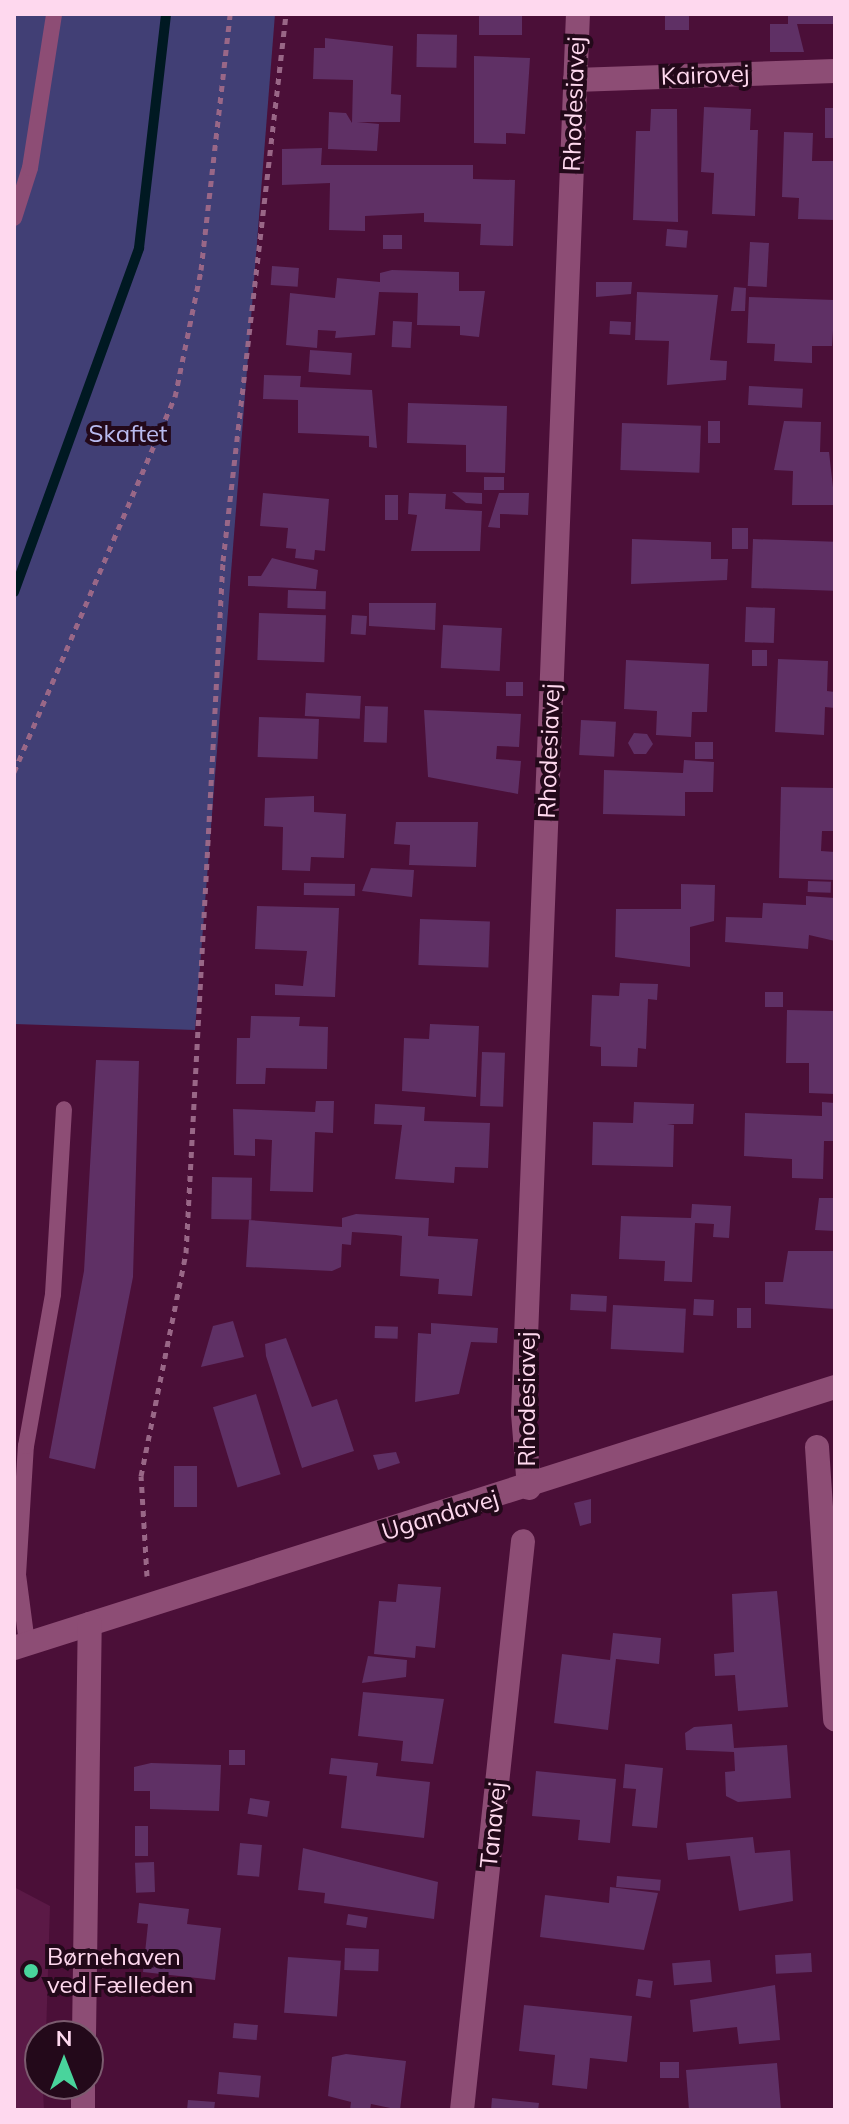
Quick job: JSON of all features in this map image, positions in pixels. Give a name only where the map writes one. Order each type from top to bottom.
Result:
[{"type":"street","name":"Rhodesiavej","points":[[529,1488],[523,1413],[578,14]]},
{"type":"street","name":"Kairovej","points":[[575,80],[835,71]]},
{"type":"street","name":"Ugandavej","points":[[21,1646],[529,1488],[835,1387]]},
{"type":"street","points":[[817,1447],[835,1719]]},
{"type":"street","name":"Tanavej","points":[[462,2110],[523,1541]]},
{"type":"street","points":[[84,2020],[90,1624]]},
{"type":"lane","points":[[14,218],[30,168],[54,14]]},
{"type":"lane","points":[[21,1646],[18,1575],[25,1461],[53,1294],[64,1109]]},
{"type":"path","points":[[14,772],[175,397],[201,270],[230,14]]},
{"type":"path","points":[[149,1604],[141,1476],[186,1253],[223,561],[286,14]]},
{"type":"shaded area","name":"Børnehaven ved Fælleden","points":[[14,1887],[50,1906],[46,2020],[24,2020],[24,2100],[43,2100],[44,2110],[14,2110]]},
{"type":"green space","name":"Skaftet","points":[[14,14],[275,14],[195,1030],[14,1024]]},
{"type":"building","points":[[479,14],[522,14],[522,35],[479,35]]},
{"type":"building","points":[[665,14],[689,14],[689,30],[665,30]]},
{"type":"building","points":[[788,14],[835,14],[835,24],[797,24],[804,52],[770,52],[770,24],[788,24]]},
{"type":"building","points":[[417,34],[457,35],[456,68],[416,67]]},
{"type":"building","points":[[325,38],[393,46],[391,94],[401,95],[400,122],[357,122],[379,124],[377,151],[328,149],[329,112],[346,113],[352,123],[353,80],[313,79],[314,48],[325,48]]},
{"type":"building","points":[[474,56],[530,58],[525,134],[506,133],[506,144],[474,143]]},
{"type":"building","points":[[704,107],[751,109],[750,130],[758,130],[755,216],[712,214],[714,173],[701,172]]},
{"type":"building","points":[[825,108],[835,108],[835,138],[825,138]]},
{"type":"building","points":[[651,109],[677,109],[678,222],[633,220],[636,131],[650,131]]},
{"type":"building","points":[[784,132],[813,133],[812,161],[835,161],[835,220],[798,219],[799,198],[782,197]]},
{"type":"building","points":[[322,148],[321,165],[473,165],[473,179],[515,180],[513,246],[480,245],[481,224],[424,222],[424,213],[365,216],[365,231],[329,230],[330,183],[282,185],[282,149]]},
{"type":"building","points":[[667,229],[688,231],[686,248],[666,246]]},
{"type":"building","points":[[383,235],[402,235],[402,249],[383,249]]},
{"type":"building","points":[[750,242],[769,243],[767,287],[748,286]]},
{"type":"building","points":[[272,266],[299,268],[298,287],[271,285]]},
{"type":"building","points":[[392,270],[459,272],[459,291],[485,291],[479,337],[460,335],[460,326],[417,325],[418,293],[379,292],[375,335],[335,338],[336,331],[318,330],[317,348],[286,345],[290,293],[335,298],[337,278],[380,282],[380,273]]},
{"type":"building","points":[[596,282],[632,282],[631,294],[596,297]]},
{"type":"building","points":[[734,287],[746,288],[745,311],[731,311]]},
{"type":"building","points":[[637,292],[718,295],[710,360],[727,361],[726,380],[667,385],[669,341],[635,340]]},
{"type":"building","points":[[749,297],[835,300],[832,346],[812,346],[812,363],[774,361],[775,344],[747,343]]},
{"type":"building","points":[[393,321],[412,322],[411,348],[392,347]]},
{"type":"building","points":[[610,321],[631,322],[630,335],[609,334]]},
{"type":"building","points":[[310,350],[352,353],[350,375],[308,372]]},
{"type":"building","points":[[264,375],[301,376],[300,387],[372,390],[377,448],[369,447],[369,436],[298,433],[298,400],[263,399]]},
{"type":"building","points":[[749,386],[803,389],[802,408],[748,405]]},
{"type":"building","points":[[408,403],[507,406],[505,473],[466,472],[466,445],[407,443]]},
{"type":"building","points":[[708,421],[720,421],[720,443],[708,443]]},
{"type":"building","points":[[784,421],[821,422],[820,452],[829,452],[835,505],[792,505],[793,471],[774,470]]},
{"type":"building","points":[[622,423],[701,426],[699,473],[620,470]]},
{"type":"building","points":[[484,477],[504,477],[504,490],[484,490]]},
{"type":"building","points":[[452,492],[482,493],[482,504],[466,503]]},
{"type":"building","points":[[263,493],[329,499],[325,551],[315,550],[314,560],[295,558],[296,549],[286,548],[288,528],[260,526]]},
{"type":"building","points":[[409,493],[446,494],[445,509],[482,511],[480,551],[411,551],[417,515],[408,514]]},
{"type":"building","points":[[499,493],[529,493],[528,515],[500,514],[500,528],[488,527]]},
{"type":"building","points":[[385,495],[398,495],[398,520],[385,520]]},
{"type":"building","points":[[732,528],[748,528],[748,549],[732,549]]},
{"type":"building","points":[[632,539],[711,542],[711,559],[728,559],[727,580],[631,584]]},
{"type":"building","points":[[753,539],[835,542],[833,591],[751,588]]},
{"type":"building","points":[[272,558],[318,570],[316,589],[248,586],[248,576],[261,576]]},
{"type":"building","points":[[288,590],[326,591],[325,609],[287,608]]},
{"type":"building","points":[[369,603],[436,603],[435,630],[369,626]]},
{"type":"building","points":[[746,607],[775,608],[774,643],[745,642]]},
{"type":"building","points":[[259,613],[326,615],[324,662],[257,660]]},
{"type":"building","points":[[352,615],[367,616],[366,635],[351,634]]},
{"type":"building","points":[[443,625],[502,628],[500,671],[441,668]]},
{"type":"building","points":[[752,650],[767,650],[767,666],[752,666]]},
{"type":"building","points":[[778,659],[828,661],[827,691],[835,692],[835,708],[825,707],[824,735],[775,732]]},
{"type":"building","points":[[626,660],[709,664],[707,712],[692,712],[691,737],[656,735],[657,711],[624,709]]},
{"type":"building","points":[[506,682],[523,682],[523,696],[506,696]]},
{"type":"building","points":[[306,693],[361,696],[360,719],[305,716]]},
{"type":"building","points":[[365,706],[388,707],[387,743],[364,742]]},
{"type":"building","points":[[424,710],[521,714],[519,747],[497,746],[496,759],[521,761],[518,794],[428,777]]},
{"type":"building","points":[[259,717],[319,719],[318,759],[258,757]]},
{"type":"building","points":[[581,720],[616,722],[614,757],[579,755]]},
{"type":"building","points":[[634,733],[647,734],[653,744],[646,754],[634,754],[628,743]]},
{"type":"building","points":[[695,742],[713,742],[713,759],[695,759]]},
{"type":"building","points":[[684,760],[714,762],[713,792],[685,792],[685,816],[603,814],[604,770],[683,773]]},
{"type":"building","points":[[781,787],[835,788],[835,831],[822,831],[821,851],[835,852],[835,880],[779,878]]},
{"type":"building","points":[[314,796],[314,812],[346,814],[344,858],[311,857],[310,871],[282,870],[283,827],[264,826],[265,798]]},
{"type":"building","points":[[396,822],[478,822],[476,867],[409,865],[410,845],[394,844]]},
{"type":"building","points":[[371,868],[414,870],[412,897],[362,891]]},
{"type":"building","points":[[808,881],[831,882],[831,893],[808,892]]},
{"type":"building","points":[[304,883],[355,884],[355,896],[304,895]]},
{"type":"building","points":[[681,884],[715,885],[714,921],[690,927],[690,967],[615,957],[616,909],[681,909]]},
{"type":"building","points":[[806,896],[835,898],[835,941],[809,935],[808,949],[725,942],[726,917],[762,918],[763,903],[806,905]]},
{"type":"building","points":[[257,906],[339,908],[335,997],[275,995],[275,984],[303,986],[307,951],[255,949]]},
{"type":"building","points":[[420,919],[490,921],[488,967],[418,965]]},
{"type":"building","points":[[620,983],[658,984],[657,1000],[648,999],[646,1049],[638,1048],[637,1067],[601,1066],[601,1047],[590,1046],[592,995],[619,996]]},
{"type":"building","points":[[765,992],[783,992],[783,1007],[765,1007]]},
{"type":"building","points":[[787,1010],[834,1011],[835,1094],[809,1093],[809,1063],[786,1063]]},
{"type":"building","points":[[251,1016],[300,1017],[299,1026],[328,1027],[327,1069],[266,1068],[265,1084],[236,1084],[237,1038],[250,1038]]},
{"type":"building","points":[[430,1024],[479,1026],[476,1097],[402,1091],[404,1038],[429,1039]]},
{"type":"building","points":[[482,1052],[505,1053],[503,1107],[480,1106]]},
{"type":"building","points":[[96,1060],[139,1061],[133,1277],[95,1469],[49,1458],[84,1271]]},
{"type":"building","points":[[316,1101],[334,1101],[333,1133],[315,1132],[313,1192],[270,1191],[272,1140],[255,1139],[255,1156],[234,1155],[233,1109],[315,1112]]},
{"type":"building","points":[[634,1102],[694,1104],[693,1124],[667,1124],[674,1125],[673,1167],[592,1165],[593,1122],[633,1123]]},
{"type":"building","points":[[822,1102],[835,1103],[835,1141],[824,1141],[823,1179],[792,1178],[792,1159],[744,1156],[745,1113],[822,1116]]},
{"type":"building","points":[[375,1104],[425,1107],[424,1121],[490,1123],[488,1168],[455,1167],[454,1183],[395,1179],[402,1125],[374,1124]]},
{"type":"building","points":[[212,1177],[252,1178],[251,1220],[211,1219]]},
{"type":"building","points":[[819,1198],[834,1198],[835,1231],[815,1230]]},
{"type":"building","points":[[692,1204],[731,1206],[729,1238],[713,1237],[714,1224],[695,1223],[692,1282],[664,1281],[665,1261],[619,1259],[621,1216],[691,1218]]},
{"type":"building","points":[[356,1214],[429,1218],[428,1236],[478,1239],[472,1296],[438,1294],[439,1279],[400,1276],[402,1236],[396,1235],[352,1232],[351,1245],[342,1244],[341,1267],[332,1271],[246,1267],[249,1220],[342,1227],[342,1218]]},
{"type":"building","points":[[788,1251],[835,1251],[835,1309],[765,1304],[765,1282],[783,1282]]},
{"type":"building","points":[[571,1294],[607,1296],[606,1312],[570,1310]]},
{"type":"building","points":[[694,1299],[714,1300],[713,1316],[693,1315]]},
{"type":"building","points":[[613,1305],[686,1309],[684,1353],[611,1349]]},
{"type":"building","points":[[737,1308],[751,1308],[751,1328],[737,1328]]},
{"type":"building","points":[[233,1321],[244,1357],[201,1367],[213,1326]]},
{"type":"building","points":[[431,1323],[498,1328],[497,1343],[471,1342],[459,1394],[415,1402],[418,1333],[431,1334]]},
{"type":"building","points":[[375,1326],[398,1327],[398,1339],[375,1338]]},
{"type":"building","points":[[286,1338],[312,1407],[337,1399],[354,1451],[302,1468],[266,1356],[265,1344]]},
{"type":"building","points":[[256,1394],[281,1474],[238,1487],[213,1407]]},
{"type":"building","points":[[396,1452],[400,1463],[378,1470],[373,1455]]},
{"type":"building","points":[[174,1466],[197,1466],[197,1507],[174,1507]]},
{"type":"building","points":[[591,1499],[591,1523],[580,1526],[574,1503]]},
{"type":"building","points":[[398,1584],[441,1587],[435,1648],[416,1646],[415,1658],[374,1654],[379,1601],[396,1602]]},
{"type":"building","points":[[777,1591],[788,1707],[738,1711],[735,1675],[715,1676],[714,1654],[734,1652],[732,1594]]},
{"type":"building","points":[[613,1633],[661,1638],[659,1664],[616,1659],[608,1730],[554,1723],[562,1654],[610,1660]]},
{"type":"building","points":[[368,1656],[407,1660],[406,1677],[362,1683]]},
{"type":"building","points":[[363,1692],[444,1699],[433,1764],[401,1761],[403,1741],[358,1736]]},
{"type":"building","points":[[732,1724],[734,1748],[787,1745],[791,1798],[738,1802],[726,1796],[725,1772],[735,1771],[734,1752],[686,1750],[685,1733],[694,1727]]},
{"type":"building","points":[[229,1750],[245,1750],[245,1765],[229,1765]]},
{"type":"building","points":[[331,1758],[378,1763],[376,1776],[430,1782],[424,1838],[341,1828],[347,1776],[329,1774]]},
{"type":"building","points":[[151,1763],[221,1765],[219,1811],[150,1809],[150,1791],[134,1791],[134,1767]]},
{"type":"building","points":[[625,1764],[663,1768],[657,1828],[632,1826],[636,1789],[623,1788]]},
{"type":"building","points":[[536,1771],[616,1779],[610,1843],[578,1840],[580,1820],[532,1816]]},
{"type":"building","points":[[250,1798],[270,1801],[267,1817],[247,1814]]},
{"type":"building","points":[[135,1826],[148,1826],[148,1856],[135,1856]]},
{"type":"building","points":[[753,1837],[755,1853],[790,1850],[793,1901],[739,1911],[730,1856],[688,1860],[686,1843]]},
{"type":"building","points":[[240,1843],[262,1845],[259,1877],[237,1875]]},
{"type":"building","points":[[303,1848],[438,1882],[434,1919],[324,1903],[325,1893],[298,1890]]},
{"type":"building","points":[[154,1862],[155,1892],[136,1893],[135,1863]]},
{"type":"building","points":[[617,1876],[661,1880],[660,1891],[616,1887]]},
{"type":"building","points":[[610,1887],[658,1893],[644,1950],[540,1937],[545,1895],[609,1903]]},
{"type":"building","points":[[139,1903],[189,1909],[187,1924],[221,1928],[215,1980],[143,1972],[148,1924],[137,1923]]},
{"type":"building","points":[[348,1914],[368,1917],[366,1928],[346,1925]]},
{"type":"building","points":[[345,1948],[379,1949],[378,1971],[344,1970]]},
{"type":"building","points":[[811,1953],[812,1972],[776,1974],[775,1955]]},
{"type":"building","points":[[288,1957],[341,1961],[337,2017],[284,2013]]},
{"type":"building","points":[[710,1960],[712,1982],[674,1985],[672,1963]]},
{"type":"building","points":[[638,1979],[653,1981],[650,1998],[636,1996]]},
{"type":"building","points":[[775,1985],[780,2040],[739,2044],[737,2027],[693,2032],[690,2000]]},
{"type":"building","points":[[524,2005],[632,2016],[627,2062],[590,2058],[587,2089],[552,2085],[555,2055],[519,2051]]},
{"type":"building","points":[[234,2023],[258,2025],[257,2040],[233,2038]]},
{"type":"building","points":[[346,2054],[406,2061],[400,2110],[371,2104],[370,2110],[350,2110],[351,2102],[328,2096],[332,2057]]},
{"type":"building","points":[[660,2062],[679,2062],[679,2078],[660,2078]]},
{"type":"building","points":[[777,2063],[781,2110],[689,2110],[686,2070]]},
{"type":"building","points":[[219,2072],[261,2076],[259,2098],[217,2094]]},
{"type":"building","points":[[492,2098],[539,2103],[538,2110],[491,2110]]},
{"type":"building","points":[[188,2100],[215,2102],[214,2110],[187,2110]]},
{"type":"waterway","points":[[14,592],[139,248],[166,14]]},
{"type":"place","name":"Børnehaven ved Fælleden","points":[[31,1971]]}]
